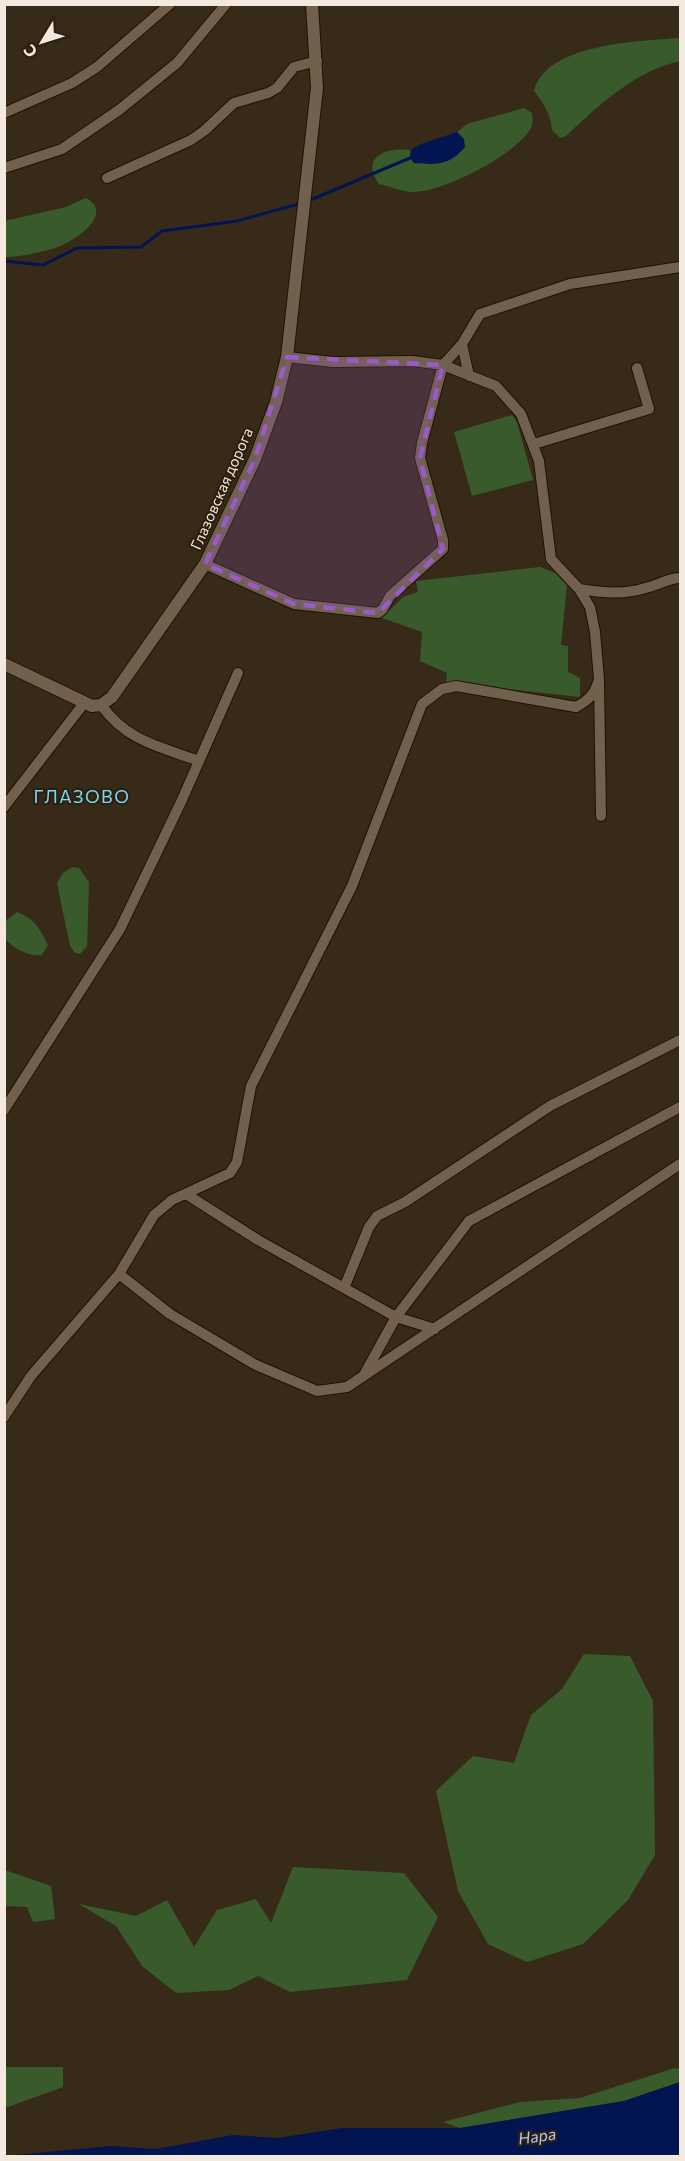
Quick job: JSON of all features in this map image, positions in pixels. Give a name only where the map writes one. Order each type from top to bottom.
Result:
[{"type":"street","points":[[4,113],[72,83],[97,67],[170,4]]},
{"type":"street","points":[[4,168],[70,145],[119,110],[177,63],[226,4]]},
{"type":"street","name":"Глазовская дорога","points":[[101,705],[112,697],[205,564],[255,459],[276,402],[287,357],[317,88],[312,4]]},
{"type":"street","points":[[106,178],[191,140],[234,103],[268,93],[277,88],[294,67],[317,61]]},
{"type":"street","points":[[205,564],[294,604],[370,614],[383,609],[390,596],[443,549],[443,540],[420,458],[443,365],[462,344],[480,314],[570,284],[681,267]]},
{"type":"street","points":[[462,344],[469,376]]},
{"type":"street","points":[[287,357],[333,362],[412,361],[443,365],[496,386],[521,414],[534,444],[546,506],[551,559],[579,589],[590,607],[595,632],[599,680],[601,816]]},
{"type":"street","points":[[534,444],[649,409],[637,368]]},
{"type":"street","points":[[579,589],[608,594],[632,591],[666,580],[681,578]]},
{"type":"street","points":[[4,664],[92,706],[101,705],[114,723],[135,737],[199,761]]},
{"type":"street","points":[[4,1110],[120,929],[238,673]]},
{"type":"street","points":[[4,1416],[31,1376],[119,1274],[154,1215],[186,1194],[230,1173],[237,1162],[250,1086],[351,886],[422,704],[442,689],[456,686],[576,707],[588,700],[595,692],[599,680]]},
{"type":"street","points":[[4,807],[85,702]]},
{"type":"street","points":[[344,1288],[369,1227],[376,1216],[405,1202],[550,1106],[681,1040]]},
{"type":"street","points":[[362,1378],[396,1317],[469,1221],[681,1107]]},
{"type":"street","points":[[119,1274],[170,1314],[254,1364],[317,1391],[347,1387],[681,1164]]},
{"type":"street","points":[[186,1194],[241,1229],[396,1317],[435,1329]]},
{"type":"highlighted area","points":[[287,357],[443,365],[420,458],[443,549],[378,613],[294,604],[205,564],[255,459]]},
{"type":"green space","points":[[680,38],[680,61],[633,81],[605,101],[566,136],[560,138],[552,130],[546,109],[534,91],[542,75],[556,63],[575,54],[620,43]]},
{"type":"green space","points":[[524,108],[532,113],[532,123],[520,141],[493,161],[460,179],[428,190],[411,192],[379,184],[374,174],[372,166],[374,160],[385,152],[411,150],[410,158],[464,139],[457,132],[467,124]]},
{"type":"green space","points":[[86,198],[94,205],[96,212],[94,220],[79,235],[52,249],[5,257],[5,221],[66,207]]},
{"type":"green space","points":[[512,415],[517,422],[533,480],[472,496],[454,432]]},
{"type":"green space","points":[[540,567],[555,573],[567,585],[561,645],[568,646],[568,672],[580,678],[580,697],[446,682],[447,673],[420,661],[422,632],[382,618],[403,597],[418,592],[416,581]]},
{"type":"green space","points":[[72,867],[79,868],[89,882],[87,946],[80,954],[75,953],[70,946],[57,883],[63,873]]},
{"type":"green space","points":[[17,912],[32,921],[42,934],[48,945],[42,955],[32,955],[22,951],[5,939],[5,921]]},
{"type":"green space","points":[[584,1654],[630,1656],[653,1701],[655,1855],[628,1900],[583,1944],[527,1962],[488,1944],[458,1891],[436,1791],[473,1756],[514,1763],[531,1715],[562,1689]]},
{"type":"green space","points":[[293,1867],[404,1873],[438,1917],[407,1980],[290,1992],[258,1976],[229,1990],[176,1993],[142,1966],[116,1926],[79,1904],[136,1916],[167,1900],[194,1947],[217,1910],[256,1899],[271,1923]]},
{"type":"green space","points":[[5,1870],[51,1886],[55,1919],[33,1922],[27,1907],[5,1906]]},
{"type":"green space","points":[[4,2067],[63,2067],[63,2087],[5,2108]]},
{"type":"green space","points":[[675,2068],[680,2069],[680,2082],[624,2101],[460,2128],[443,2122],[520,2102],[580,2098]]},
{"type":"water","points":[[457,132],[464,139],[465,147],[449,160],[429,164],[414,163],[410,158],[411,150],[421,144]]},
{"type":"water","name":"Нара","points":[[680,2082],[680,2154],[662,2156],[5,2156],[110,2146],[156,2149],[233,2135],[277,2138],[342,2128],[460,2128],[624,2101]]},
{"type":"waterway","points":[[308,201],[410,158]]},
{"type":"waterway","points":[[4,261],[43,265],[77,248],[141,247],[162,231],[237,221],[302,203]]},
{"type":"district","name":"ГЛАЗОВО","points":[[82,797]]}]
